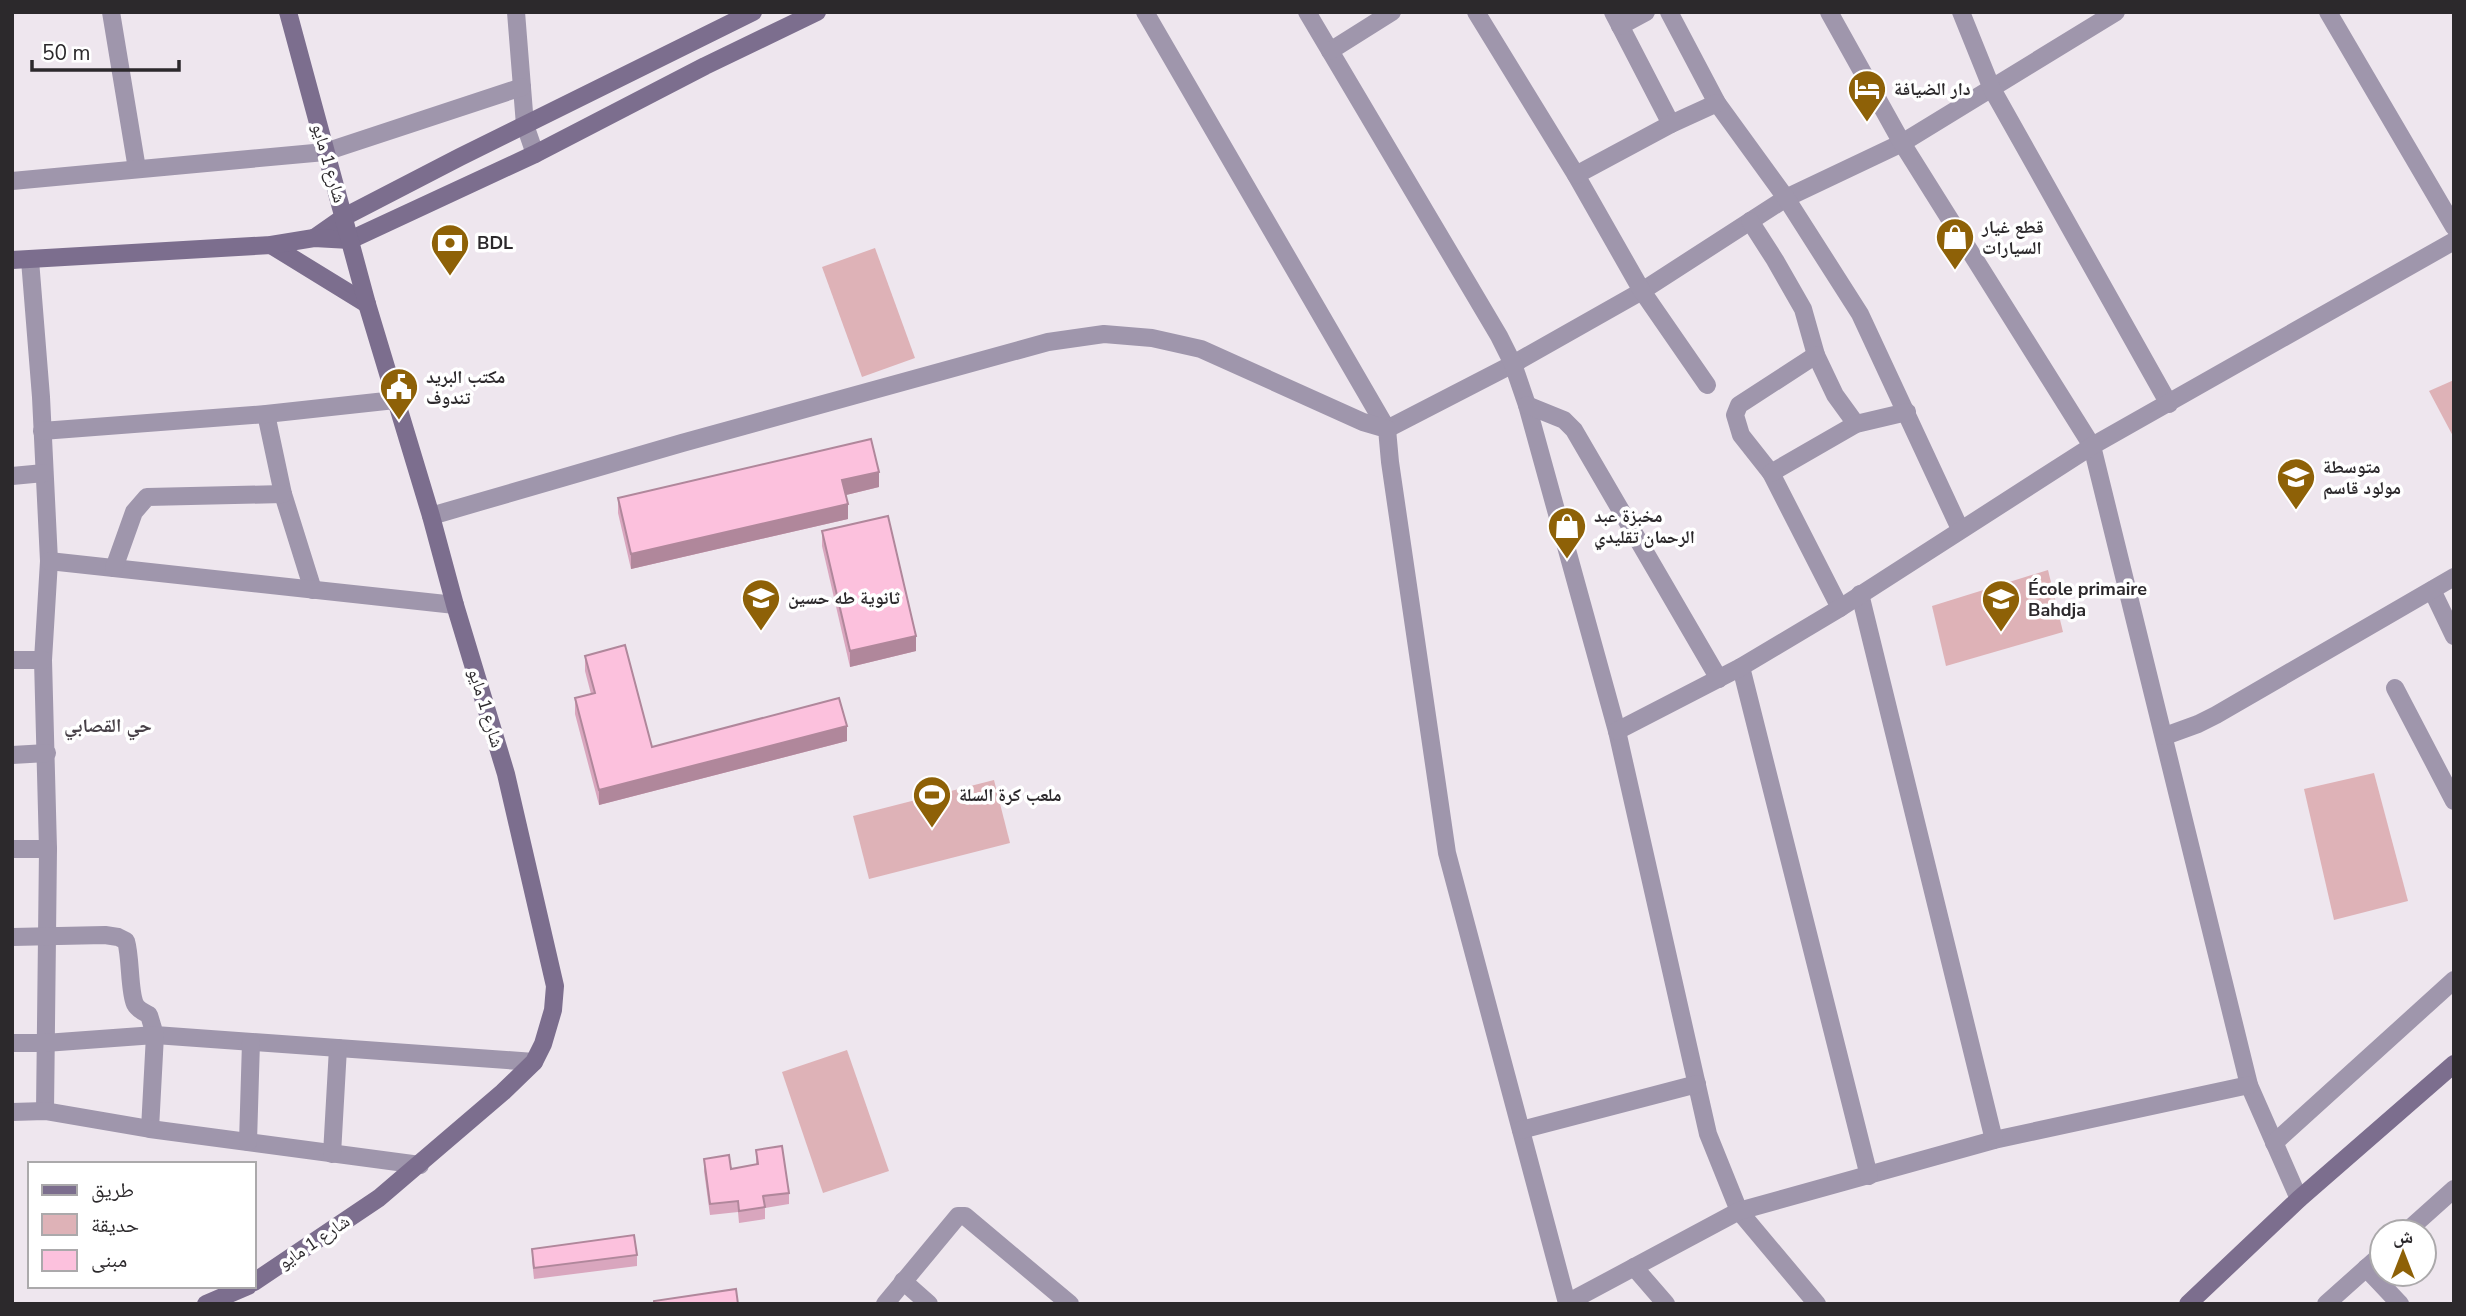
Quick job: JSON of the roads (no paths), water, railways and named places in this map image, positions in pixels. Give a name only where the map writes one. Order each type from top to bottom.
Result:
[{"type":"street","points":[[111,12],[137,169]]},
{"type":"street","name":"شارع 1 مايو","points":[[256,1282],[379,1198],[420,1165],[534,1062],[543,1044],[553,1010],[555,986],[506,774],[395,400],[288,12]]},
{"type":"street","points":[[516,12],[525,125],[535,154]]},
{"type":"street","points":[[314,238],[344,217],[754,12]]},
{"type":"street","points":[[45,1111],[48,849],[43,660],[49,561],[42,431],[21,260],[271,246],[314,238],[350,240],[535,154],[817,12]]},
{"type":"street","points":[[1145,12],[1387,429],[1447,853],[1567,1303],[1739,1211],[1994,1140],[2249,1085]]},
{"type":"street","points":[[1307,12],[1513,364],[1527,405],[1617,731],[1708,1134],[1739,1211],[1817,1304]]},
{"type":"street","points":[[1330,51],[1392,12]]},
{"type":"street","points":[[1476,12],[1576,175],[1642,290],[1707,385]]},
{"type":"street","points":[[1646,12],[1616,19],[1671,124]]},
{"type":"street","points":[[1670,12],[1717,103],[1786,198],[1860,314],[1960,529]]},
{"type":"street","points":[[1829,12],[1902,143],[2092,446],[2249,1085],[2299,1199]]},
{"type":"street","points":[[1961,12],[1992,89],[2169,404]]},
{"type":"street","points":[[431,516],[1048,342],[1104,334],[1152,338],[1201,349],[1363,422],[1387,429],[1513,364],[1642,290],[1786,198],[1902,143],[2116,12]]},
{"type":"street","points":[[2329,12],[2454,227]]},
{"type":"street","points":[[12,181],[325,152],[522,87]]},
{"type":"street","points":[[1576,175],[1671,124],[1717,103]]},
{"type":"street","points":[[1750,221],[1802,309],[1816,355],[1835,395],[1856,424]]},
{"type":"street","points":[[1617,731],[1741,667],[1840,608],[2092,446],[2454,241]]},
{"type":"street","points":[[271,246],[368,304]]},
{"type":"street","points":[[1816,355],[1740,405],[1735,415],[1741,435],[1771,473],[1840,608]]},
{"type":"street","points":[[42,431],[266,414],[395,400]]},
{"type":"street","points":[[1527,405],[1564,420],[1574,430],[1719,679]]},
{"type":"street","points":[[1771,473],[1856,424],[1907,412]]},
{"type":"street","points":[[266,414],[283,494],[313,590]]},
{"type":"street","points":[[12,476],[44,473]]},
{"type":"street","points":[[114,568],[134,512],[147,497],[283,494]]},
{"type":"street","points":[[49,561],[455,606]]},
{"type":"street","points":[[2165,736],[2216,715],[2454,577]]},
{"type":"street","points":[[2432,590],[2454,636]]},
{"type":"street","points":[[1860,594],[1994,1140]]},
{"type":"street","points":[[12,660],[43,660]]},
{"type":"street","points":[[1741,667],[1869,1176]]},
{"type":"street","points":[[2395,688],[2454,801]]},
{"type":"street","points":[[12,755],[47,753]]},
{"type":"street","points":[[12,849],[48,849]]},
{"type":"street","points":[[12,937],[105,935],[126,941],[134,1003],[149,1015],[155,1035],[150,1129]]},
{"type":"street","points":[[2274,1143],[2454,980]]},
{"type":"street","points":[[12,1043],[155,1035],[534,1062]]},
{"type":"street","points":[[248,1142],[251,1042]]},
{"type":"street","points":[[332,1154],[338,1048]]},
{"type":"street","points":[[2188,1304],[2299,1199],[2454,1064]]},
{"type":"street","points":[[1521,1130],[1697,1084]]},
{"type":"street","points":[[12,1112],[45,1111],[150,1129],[420,1165]]},
{"type":"street","points":[[2422,1218],[2454,1189]]},
{"type":"street","points":[[885,1304],[958,1216],[965,1216],[1070,1304]]},
{"type":"street","points":[[1634,1266],[1665,1304]]},
{"type":"street","points":[[2326,1304],[2366,1268],[2400,1304]]},
{"type":"street","points":[[903,1281],[929,1304]]},
{"type":"street","name":"شارع 1 مايو","points":[[206,1304],[245,1290]]},
{"type":"place","name":"دار الضيافة","points":[[1867,123]]},
{"type":"place","name":"قطع غيار السيارات","points":[[1955,271]]},
{"type":"place","name":"BDL","points":[[450,277]]},
{"type":"place","name":"مكتب البريد تندوف","points":[[399,421]]},
{"type":"place","name":"متوسطة مولود قاسم","points":[[2296,511]]},
{"type":"place","name":"مخبزة عبد الرحمان تقليدي","points":[[1567,560]]},
{"type":"place","name":"ثانوية طه حسين","points":[[761,632]]},
{"type":"place","name":"École primaire Bahdja","points":[[2001,633]]},
{"type":"place","name":"ملعب كرة السلة","points":[[932,829]]},
{"type":"district","name":"حي القصابي","points":[[108,725]]}]
